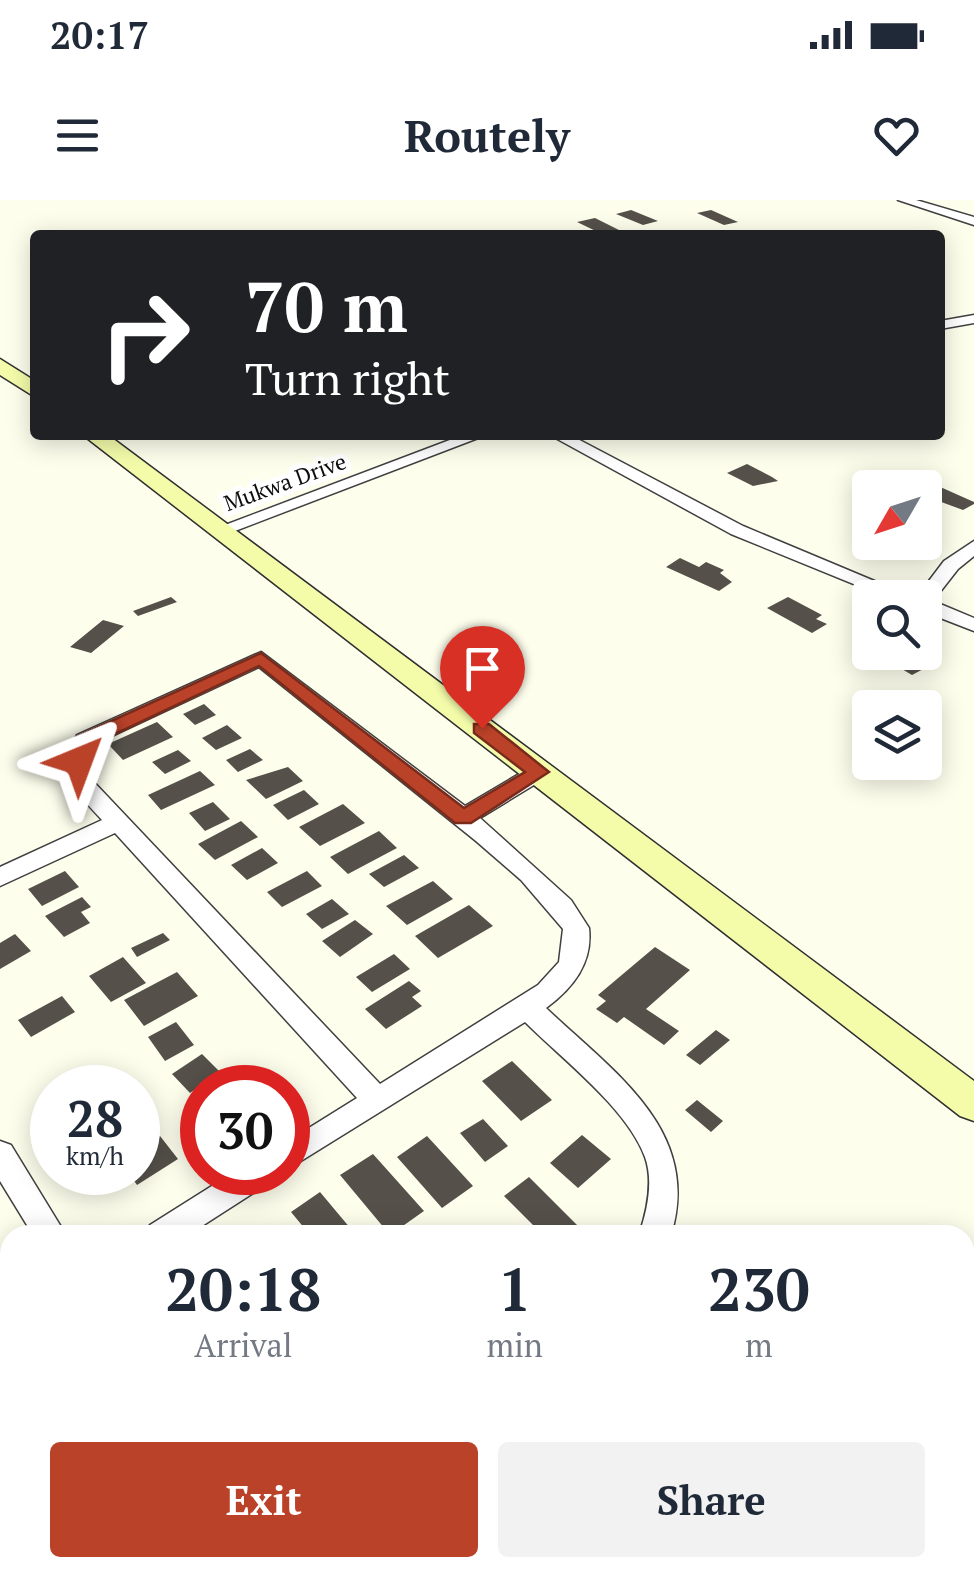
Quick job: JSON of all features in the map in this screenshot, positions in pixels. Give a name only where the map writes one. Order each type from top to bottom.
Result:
[{"type":"street","points":[[904,200],[974,221]]},
{"type":"street","points":[[945,324],[974,319]]},
{"type":"street","points":[[0,365],[30,387]]},
{"type":"street","points":[[101,440],[974,1104]]},
{"type":"street","name":"Mukwa Drive","points":[[221,530],[464,440]]},
{"type":"street","points":[[567,440],[736,530],[861,580]]},
{"type":"street","points":[[940,580],[951,565],[974,547]]},
{"type":"street","points":[[942,610],[974,625]]},
{"type":"street","points":[[310,1142],[378,1100],[527,1007],[556,988],[575,956],[576,927],[562,904],[463,818],[261,658],[86,740],[79,761],[80,781],[378,1100]]},
{"type":"street","points":[[463,818],[539,772]]},
{"type":"street","points":[[0,877],[118,822]]},
{"type":"street","points":[[527,1007],[626,1107],[660,1154],[664,1211],[658,1225]]},
{"type":"street","points":[[0,1154],[44,1225]]},
{"type":"street","points":[[177,1225],[224,1195]]},
{"type":"building","points":[[631,210],[658,221],[643,225],[616,214]]},
{"type":"building","points":[[711,210],[738,222],[724,225],[697,213]]},
{"type":"building","points":[[595,218],[619,230],[594,230],[577,222]]},
{"type":"building","points":[[747,464],[778,481],[753,486],[727,473]]},
{"type":"building","points":[[942,488],[974,502],[963,510],[942,502]]},
{"type":"building","points":[[680,558],[699,567],[706,562],[724,570],[720,573],[732,582],[719,591],[666,567]]},
{"type":"building","points":[[171,597],[177,602],[138,616],[133,611]]},
{"type":"building","points":[[788,597],[822,615],[816,619],[827,624],[812,633],[767,608]]},
{"type":"building","points":[[103,620],[124,626],[91,653],[70,647]]},
{"type":"building","points":[[204,704],[216,715],[195,725],[183,714]]},
{"type":"building","points":[[157,722],[173,737],[123,760],[108,744]]},
{"type":"building","points":[[227,725],[242,738],[216,750],[202,738]]},
{"type":"building","points":[[250,749],[263,760],[238,772],[226,760]]},
{"type":"building","points":[[178,750],[191,761],[165,774],[152,762]]},
{"type":"building","points":[[288,767],[303,781],[266,799],[246,780]]},
{"type":"building","points":[[200,771],[215,785],[161,810],[148,795]]},
{"type":"building","points":[[304,790],[319,804],[288,820],[273,805]]},
{"type":"building","points":[[213,802],[230,819],[205,831],[189,813]]},
{"type":"building","points":[[343,804],[365,823],[320,846],[299,827]]},
{"type":"building","points":[[241,821],[258,837],[215,860],[198,844]]},
{"type":"building","points":[[379,831],[397,848],[348,874],[330,857]]},
{"type":"building","points":[[262,848],[278,863],[247,880],[231,865]]},
{"type":"building","points":[[404,855],[419,868],[384,887],[369,874]]},
{"type":"building","points":[[65,871],[79,887],[42,906],[28,889]]},
{"type":"building","points":[[307,871],[322,886],[282,907],[267,892]]},
{"type":"building","points":[[433,881],[453,899],[407,925],[386,906]]},
{"type":"building","points":[[82,897],[91,907],[81,912],[90,923],[64,937],[45,916]]},
{"type":"building","points":[[332,899],[349,914],[322,929],[306,914]]},
{"type":"building","points":[[469,905],[493,926],[438,958],[415,936]]},
{"type":"building","points":[[355,920],[373,934],[340,957],[322,941]]},
{"type":"building","points":[[163,933],[170,940],[137,957],[131,948]]},
{"type":"building","points":[[15,934],[31,951],[0,969],[0,943]]},
{"type":"building","points":[[655,947],[690,970],[646,1009],[679,1031],[664,1045],[624,1017],[617,1023],[596,1009],[606,1001],[598,995]]},
{"type":"building","points":[[394,954],[410,969],[372,992],[356,977]]},
{"type":"building","points":[[123,957],[146,983],[111,1002],[89,976]]},
{"type":"building","points":[[177,972],[198,996],[144,1026],[124,1000]]},
{"type":"building","points":[[409,981],[421,991],[412,997],[422,1006],[386,1029],[365,1009]]},
{"type":"building","points":[[62,996],[75,1012],[31,1037],[18,1020]]},
{"type":"building","points":[[176,1022],[194,1045],[165,1061],[148,1037]]},
{"type":"building","points":[[716,1030],[730,1040],[700,1065],[686,1055]]},
{"type":"building","points":[[202,1054],[213,1065],[186,1065]]},
{"type":"building","points":[[512,1061],[552,1100],[521,1121],[482,1081]]},
{"type":"building","points":[[697,1100],[723,1121],[711,1132],[685,1110]]},
{"type":"building","points":[[483,1119],[508,1146],[485,1162],[460,1133]]},
{"type":"building","points":[[582,1135],[611,1159],[578,1188],[550,1163]]},
{"type":"building","points":[[160,1136],[178,1159],[160,1170]]},
{"type":"building","points":[[427,1136],[473,1186],[442,1208],[397,1157]]},
{"type":"building","points":[[373,1154],[424,1211],[404,1225],[382,1225],[340,1175]]},
{"type":"building","points":[[529,1177],[577,1225],[533,1225],[504,1196]]},
{"type":"building","points":[[320,1192],[348,1225],[302,1225],[291,1212]]},
{"type":"route","points":[[79,761],[86,740],[261,658],[463,818],[539,772],[482,728]]}]
